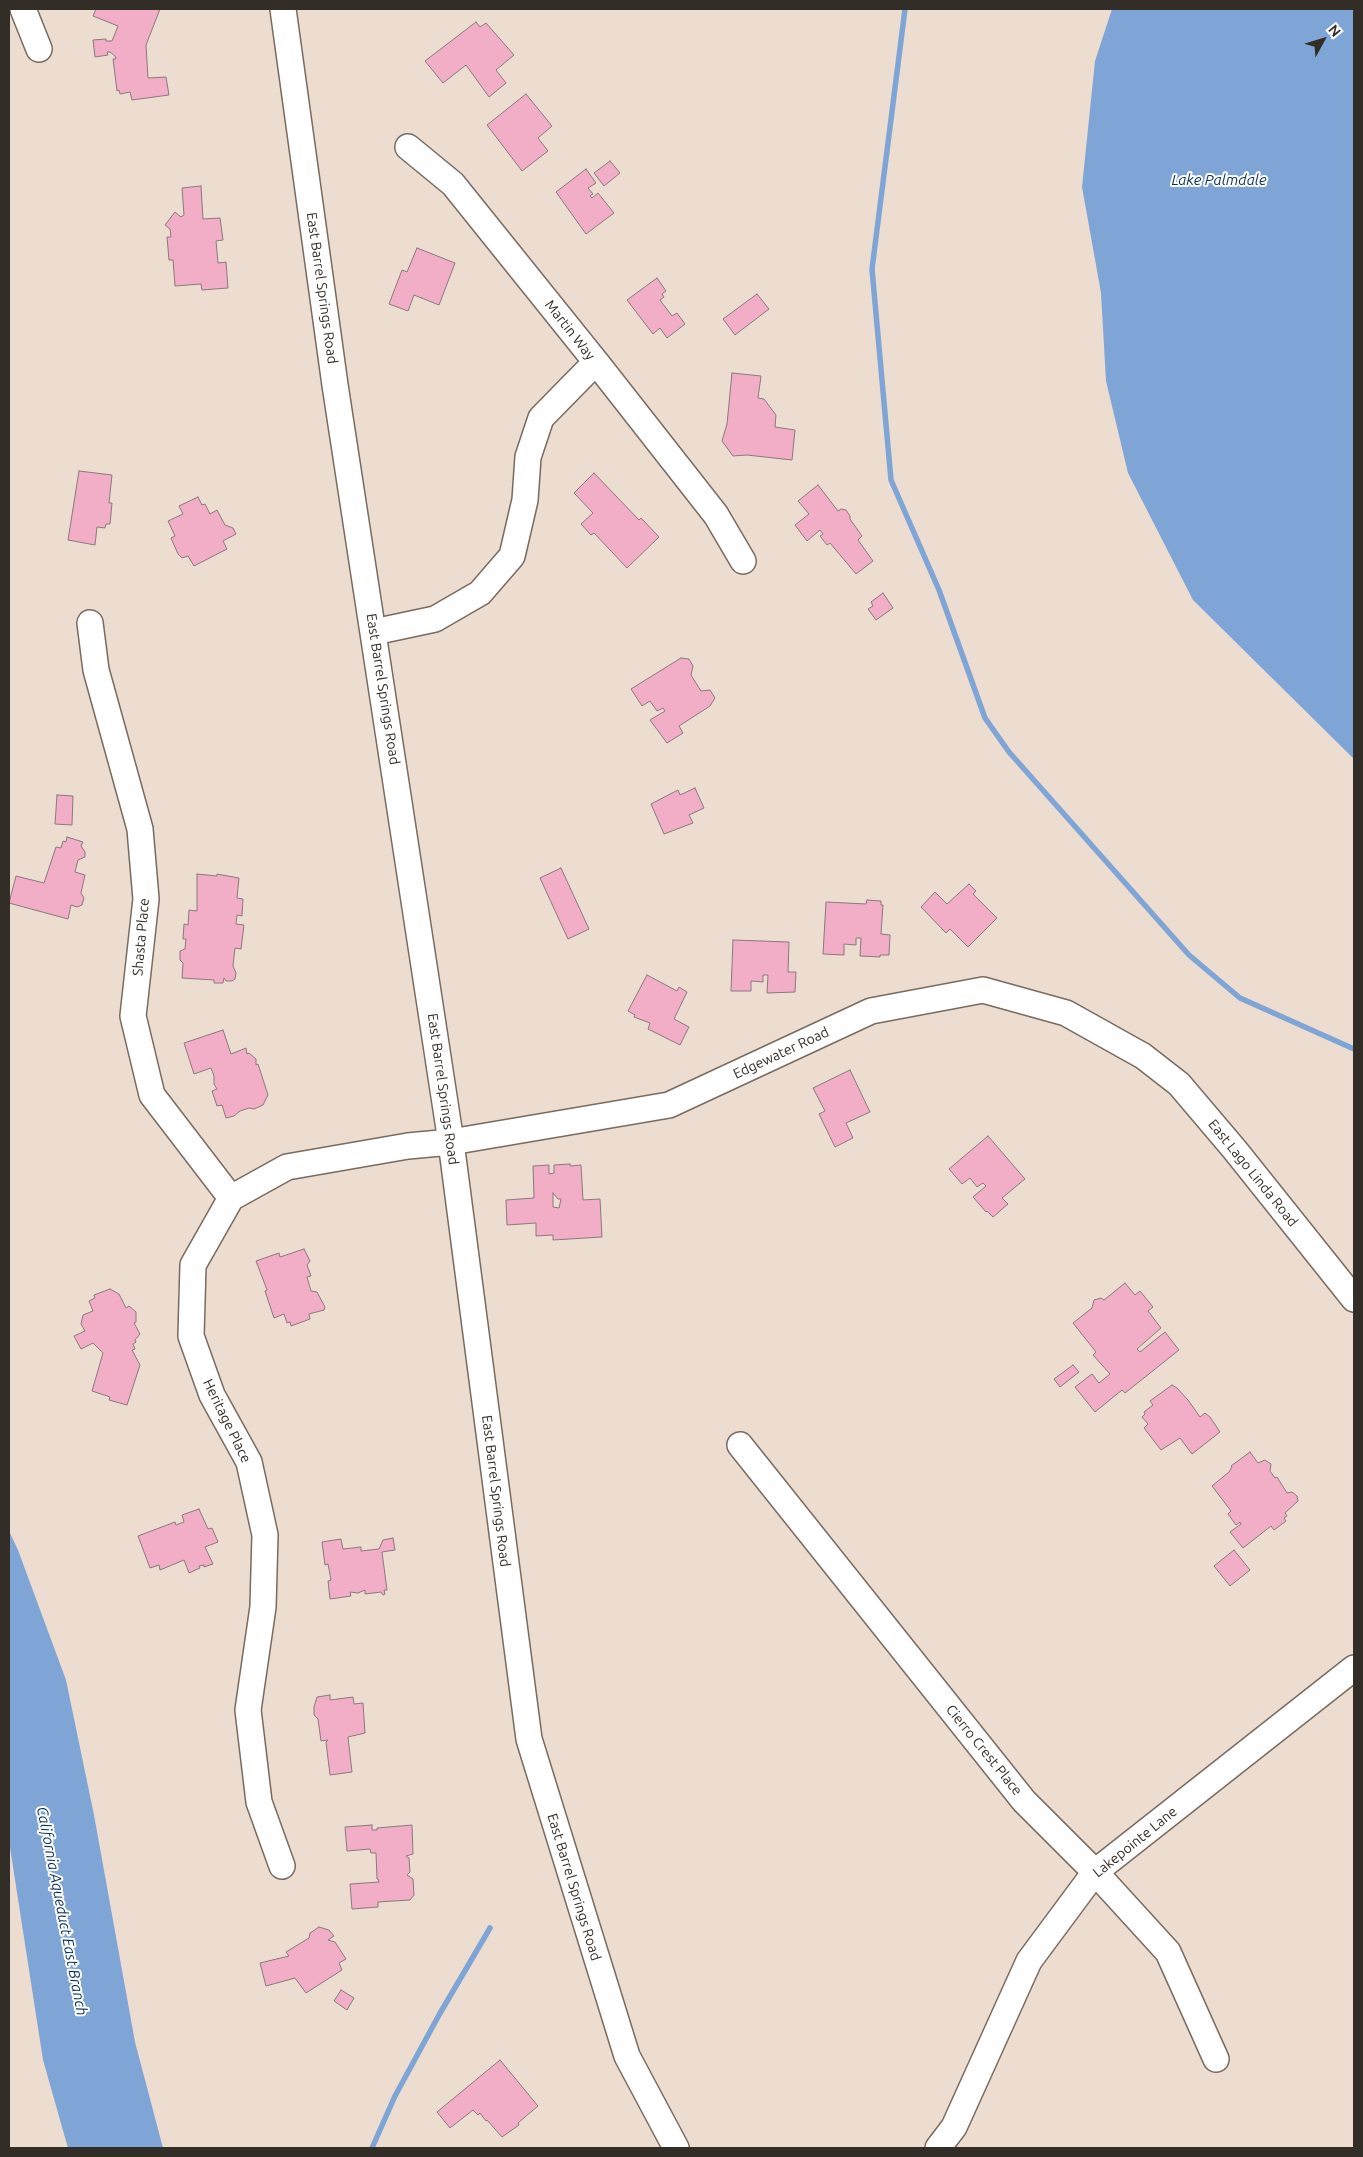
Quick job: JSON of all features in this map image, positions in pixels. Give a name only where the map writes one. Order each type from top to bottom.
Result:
[{"type":"street","points":[[23,9],[39,49]]},
{"type":"street","name":"East Barrel Springs Road","points":[[283,9],[336,384],[451,1142],[529,1740],[627,2056],[676,2148]]},
{"type":"street","name":"Martin Way","points":[[374,632],[435,619],[480,593],[512,556],[525,500],[528,457],[541,418],[596,362],[453,184],[408,147]]},
{"type":"street","points":[[596,362],[716,514],[743,561]]},
{"type":"street","name":"Shasta Place","points":[[90,623],[96,670],[140,829],[146,899],[133,1016],[152,1095],[231,1198]]},
{"type":"street","name":"Edgewater Road","points":[[231,1198],[287,1167],[408,1146],[451,1142],[669,1105],[871,1011],[983,990],[1066,1013],[1143,1056]]},
{"type":"street","name":"East Lago Linda Road","points":[[1143,1056],[1179,1084],[1235,1150],[1354,1299]]},
{"type":"street","name":"Heritage Place","points":[[231,1198],[193,1266],[191,1336],[212,1394],[249,1462],[265,1535],[263,1607],[248,1710],[259,1802],[282,1866]]},
{"type":"street","name":"Cierro Crest Place","points":[[740,1445],[1024,1801],[1095,1872],[1168,1952],[1216,2059]]},
{"type":"street","name":"Lakepointe Lane","points":[[938,2148],[954,2127],[1029,1961],[1095,1872],[1354,1668]]},
{"type":"water","name":"Lake Palmdale","points":[[1112,9],[1354,9],[1354,759],[1193,600],[1128,473],[1106,381],[1101,293],[1082,187],[1095,61]]},
{"type":"water","name":"California Aqueduct East Branch","points":[[9,1531],[18,1550],[66,1680],[94,1815],[135,2042],[163,2148],[68,2148],[43,2060],[9,1841]]},
{"type":"building","points":[[96,9],[160,9],[146,45],[148,78],[166,77],[169,95],[132,100],[130,92],[120,94],[119,90],[117,91],[113,59],[116,59],[115,56],[107,52],[108,55],[95,57],[93,40],[106,39],[106,41],[112,41],[118,26],[93,16]]},
{"type":"building","points":[[476,22],[480,27],[486,23],[514,55],[496,70],[506,83],[489,97],[466,65],[443,83],[425,61]]},
{"type":"building","points":[[526,94],[552,126],[538,138],[548,151],[522,171],[487,125]]},
{"type":"building","points":[[610,161],[620,173],[604,186],[594,173]]},
{"type":"building","points":[[586,169],[596,183],[588,188],[593,194],[590,196],[592,198],[598,193],[614,213],[586,234],[556,192]]},
{"type":"building","points":[[201,186],[203,219],[220,218],[223,240],[216,241],[218,263],[226,262],[228,288],[202,290],[201,284],[175,286],[173,260],[169,260],[167,237],[171,237],[170,229],[165,225],[175,212],[181,217],[184,215],[182,188]]},
{"type":"building","points":[[417,248],[455,263],[439,305],[414,295],[408,311],[389,304],[402,270],[407,272]]},
{"type":"building","points":[[657,278],[666,291],[662,294],[664,297],[660,300],[672,316],[677,313],[685,324],[667,338],[660,328],[653,334],[627,300]]},
{"type":"building","points":[[757,294],[769,309],[735,335],[723,319]]},
{"type":"building","points":[[732,373],[761,376],[758,398],[764,399],[776,415],[775,427],[795,430],[792,460],[747,455],[733,456],[722,441],[727,424]]},
{"type":"building","points":[[79,471],[112,475],[109,503],[112,503],[110,524],[106,524],[105,528],[97,527],[95,545],[68,540]]},
{"type":"building","points":[[594,473],[639,520],[641,518],[659,537],[627,568],[594,533],[591,535],[581,524],[593,513],[574,493]]},
{"type":"building","points":[[818,485],[838,511],[841,509],[846,510],[862,536],[858,540],[873,561],[856,574],[830,543],[827,545],[820,536],[823,534],[820,530],[807,541],[795,525],[809,514],[798,501]]},
{"type":"building","points":[[198,497],[202,505],[205,504],[210,514],[217,510],[225,525],[233,528],[236,534],[223,541],[227,549],[194,566],[188,556],[182,558],[178,554],[171,538],[175,536],[168,521],[183,514],[179,506]]},
{"type":"building","points":[[883,593],[893,608],[876,620],[868,609],[873,606],[871,602]]},
{"type":"building","points":[[681,658],[689,659],[693,666],[691,675],[701,691],[710,690],[715,698],[710,706],[679,726],[683,733],[667,743],[650,720],[665,711],[663,708],[657,711],[650,701],[642,706],[631,689]]},
{"type":"building","points":[[695,788],[704,808],[689,815],[693,823],[664,834],[651,804],[678,790],[680,795]]},
{"type":"building","points":[[57,795],[73,796],[72,825],[55,824]]},
{"type":"building","points":[[67,837],[83,842],[81,846],[85,852],[85,857],[78,860],[75,872],[85,875],[81,893],[84,898],[82,905],[77,907],[71,905],[68,919],[9,903],[16,876],[44,883],[56,847],[61,848],[63,841],[66,842]]},
{"type":"building","points":[[561,868],[589,929],[568,939],[540,878]]},
{"type":"building","points":[[197,874],[217,876],[217,874],[239,878],[237,898],[243,899],[242,916],[237,915],[236,924],[244,925],[241,949],[235,948],[233,966],[236,973],[235,979],[232,981],[226,981],[224,978],[223,983],[214,983],[214,980],[182,978],[183,963],[180,960],[180,951],[185,949],[186,939],[183,939],[184,924],[188,925],[189,910],[197,911]]},
{"type":"building","points":[[969,884],[976,891],[973,894],[997,918],[968,947],[950,929],[946,933],[921,907],[935,892],[947,904]]},
{"type":"building","points":[[867,900],[881,901],[881,905],[883,905],[881,934],[890,935],[889,955],[880,955],[880,957],[860,956],[861,938],[856,938],[856,945],[844,944],[844,955],[823,954],[826,902],[866,904]]},
{"type":"building","points":[[733,940],[789,942],[788,972],[796,972],[795,992],[767,993],[768,975],[763,975],[763,982],[751,981],[751,991],[731,991]]},
{"type":"building","points":[[647,975],[677,991],[679,987],[687,992],[674,1019],[689,1027],[680,1045],[648,1029],[650,1023],[634,1017],[635,1015],[628,1011]]},
{"type":"building","points":[[223,1030],[231,1054],[246,1048],[247,1054],[249,1053],[256,1059],[256,1065],[258,1064],[268,1095],[263,1105],[254,1109],[249,1108],[240,1111],[234,1116],[226,1118],[222,1105],[217,1106],[212,1091],[217,1089],[214,1084],[211,1068],[194,1074],[184,1043]]},
{"type":"building","points":[[850,1070],[870,1112],[846,1123],[853,1138],[835,1147],[819,1114],[825,1111],[813,1088]]},
{"type":"building","points":[[988,1136],[1025,1179],[1002,1198],[1008,1204],[993,1217],[973,1197],[986,1186],[983,1183],[977,1187],[970,1178],[962,1184],[949,1169]]},
{"type":"building","points":[[549,1165],[549,1174],[554,1173],[554,1165],[581,1165],[583,1200],[600,1199],[602,1237],[553,1240],[553,1235],[536,1236],[536,1223],[507,1225],[506,1200],[534,1198],[533,1166]],"holes":[[[553,1193],[558,1199],[561,1199],[559,1208],[553,1207]]]},
{"type":"building","points":[[304,1249],[310,1261],[307,1265],[311,1276],[307,1277],[311,1291],[317,1292],[325,1307],[324,1310],[309,1314],[310,1319],[291,1326],[290,1322],[287,1323],[284,1314],[274,1318],[265,1291],[267,1290],[256,1261],[279,1253],[280,1257]]},
{"type":"building","points":[[1125,1283],[1135,1295],[1140,1291],[1153,1307],[1148,1311],[1161,1328],[1137,1349],[1140,1352],[1165,1332],[1179,1350],[1125,1393],[1122,1390],[1095,1412],[1075,1387],[1092,1374],[1099,1383],[1110,1374],[1093,1355],[1096,1352],[1073,1323],[1092,1308],[1094,1300],[1101,1298],[1104,1300]]},
{"type":"building","points":[[110,1289],[119,1294],[126,1308],[129,1306],[136,1312],[136,1322],[134,1323],[140,1334],[133,1344],[135,1349],[132,1350],[140,1365],[127,1405],[109,1400],[110,1397],[92,1391],[103,1353],[93,1343],[81,1349],[74,1336],[85,1331],[81,1324],[83,1315],[93,1311],[89,1301],[95,1298],[94,1295]]},
{"type":"building","points":[[1073,1365],[1079,1372],[1060,1387],[1054,1379]]},
{"type":"building","points":[[1172,1385],[1188,1400],[1200,1417],[1205,1413],[1210,1417],[1220,1432],[1192,1454],[1180,1438],[1161,1450],[1144,1428],[1148,1424],[1142,1417],[1145,1414],[1144,1412],[1153,1405],[1150,1401]]},
{"type":"building","points":[[1250,1452],[1258,1463],[1265,1460],[1271,1464],[1270,1471],[1275,1478],[1277,1477],[1287,1493],[1292,1492],[1297,1496],[1298,1501],[1285,1513],[1287,1516],[1284,1518],[1286,1521],[1274,1530],[1271,1526],[1243,1548],[1230,1532],[1241,1524],[1240,1522],[1236,1525],[1228,1514],[1231,1511],[1212,1486],[1229,1472],[1231,1466]]},
{"type":"building","points":[[199,1509],[208,1529],[212,1528],[218,1542],[205,1547],[213,1564],[204,1567],[204,1565],[199,1566],[200,1568],[189,1573],[184,1560],[160,1570],[159,1565],[150,1568],[138,1536],[175,1522],[176,1525],[184,1522],[182,1515]]},
{"type":"building","points":[[393,1538],[395,1550],[382,1552],[387,1590],[384,1590],[385,1594],[383,1595],[381,1592],[365,1594],[365,1590],[358,1593],[350,1592],[351,1596],[330,1599],[328,1581],[331,1580],[328,1564],[325,1565],[322,1542],[341,1539],[343,1549],[361,1547],[361,1551],[379,1549],[383,1540]]},
{"type":"building","points":[[1234,1550],[1250,1570],[1230,1586],[1214,1566]]},
{"type":"building","points":[[330,1695],[330,1700],[353,1697],[354,1704],[363,1703],[365,1733],[348,1737],[352,1772],[330,1775],[326,1742],[328,1740],[321,1741],[318,1719],[314,1715],[314,1707],[317,1697]]},
{"type":"building","points":[[372,1825],[372,1830],[377,1830],[377,1828],[412,1825],[413,1854],[406,1856],[409,1858],[410,1872],[407,1875],[413,1879],[414,1895],[410,1900],[378,1902],[378,1907],[352,1909],[350,1884],[379,1882],[377,1879],[376,1853],[371,1853],[370,1849],[347,1851],[345,1827]]},
{"type":"building","points":[[319,1927],[329,1930],[334,1936],[328,1940],[335,1942],[346,1959],[339,1963],[342,1970],[306,1993],[295,1978],[266,1986],[260,1963],[289,1956],[286,1952],[309,1938],[310,1933]]},
{"type":"building","points":[[341,1990],[354,1998],[347,2010],[334,2001]]},
{"type":"building","points":[[500,2060],[538,2106],[518,2123],[519,2125],[502,2137],[480,2113],[478,2115],[473,2110],[450,2128],[437,2112]]},
{"type":"waterway","points":[[905,9],[872,269],[891,480],[939,590],[985,718],[1009,752],[1189,955],[1240,998],[1354,1049]]},
{"type":"waterway","points":[[372,2148],[395,2096],[439,2015],[490,1928]]}]
